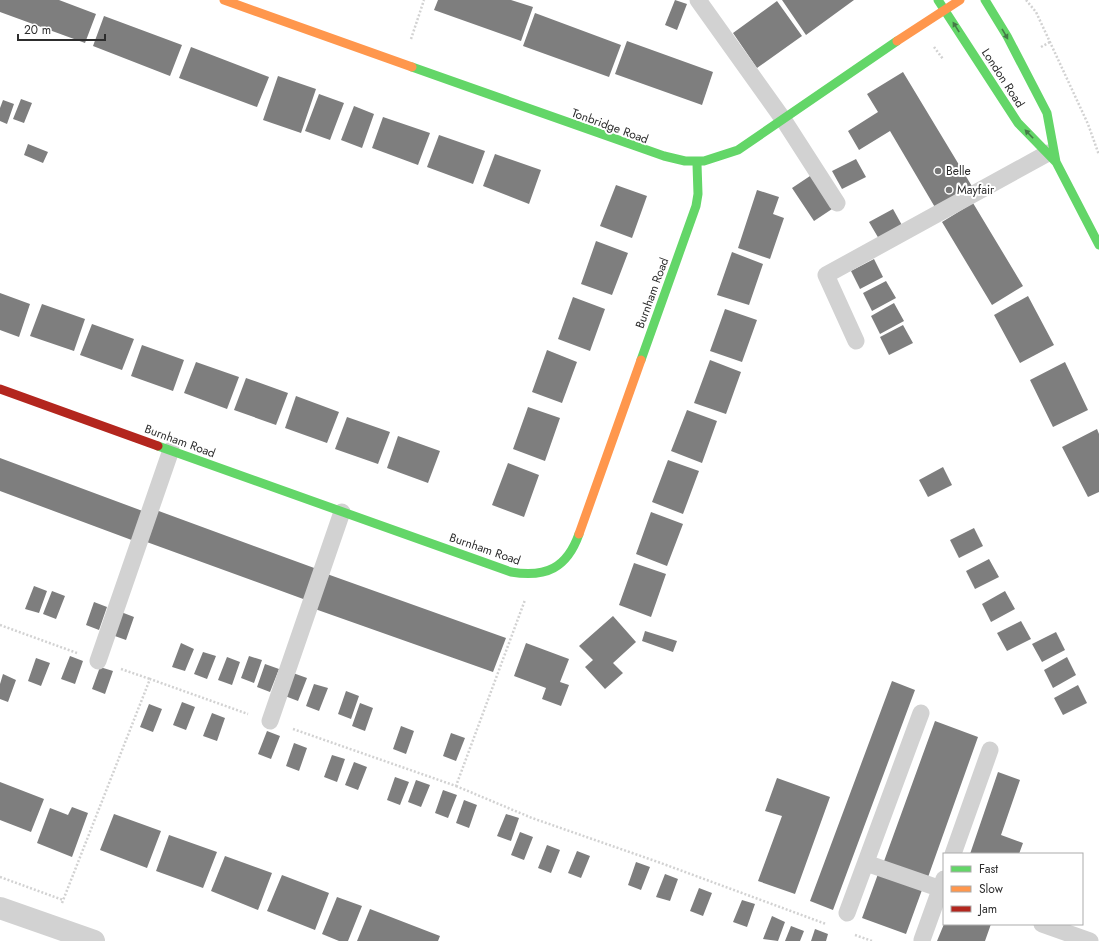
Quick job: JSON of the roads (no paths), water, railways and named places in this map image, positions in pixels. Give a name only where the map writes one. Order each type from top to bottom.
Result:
[{"type":"street","name":"Tonbridge Road","points":[[224,0],[650,153],[697,164],[718,159],[738,150],[960,0]]},
{"type":"street","name":"London Road","points":[[938,0],[1018,124],[1052,158],[1099,245]]},
{"type":"street","name":"London Road","points":[[985,0],[1007,36],[1047,113],[1052,158]]},
{"type":"street","name":"Burnham Road","points":[[0,389],[510,572],[525,575],[542,574],[554,569],[566,560],[575,546],[696,206],[698,194],[697,164]]},
{"type":"street","points":[[0,908],[94,941]]},
{"type":"lane","points":[[698,0],[783,119],[837,203]]},
{"type":"lane","points":[[856,341],[826,275],[1052,158]]},
{"type":"lane","points":[[98,661],[171,450]]},
{"type":"lane","points":[[270,721],[342,512]]},
{"type":"lane","points":[[847,913],[921,713]]},
{"type":"lane","points":[[953,853],[990,750]]},
{"type":"lane","points":[[866,863],[943,886],[922,940]]},
{"type":"lane","points":[[1045,925],[1090,941]]},
{"type":"place","name":"Belle","points":[[938,171]]},
{"type":"place","name":"Mayfair","points":[[949,190]]}]
